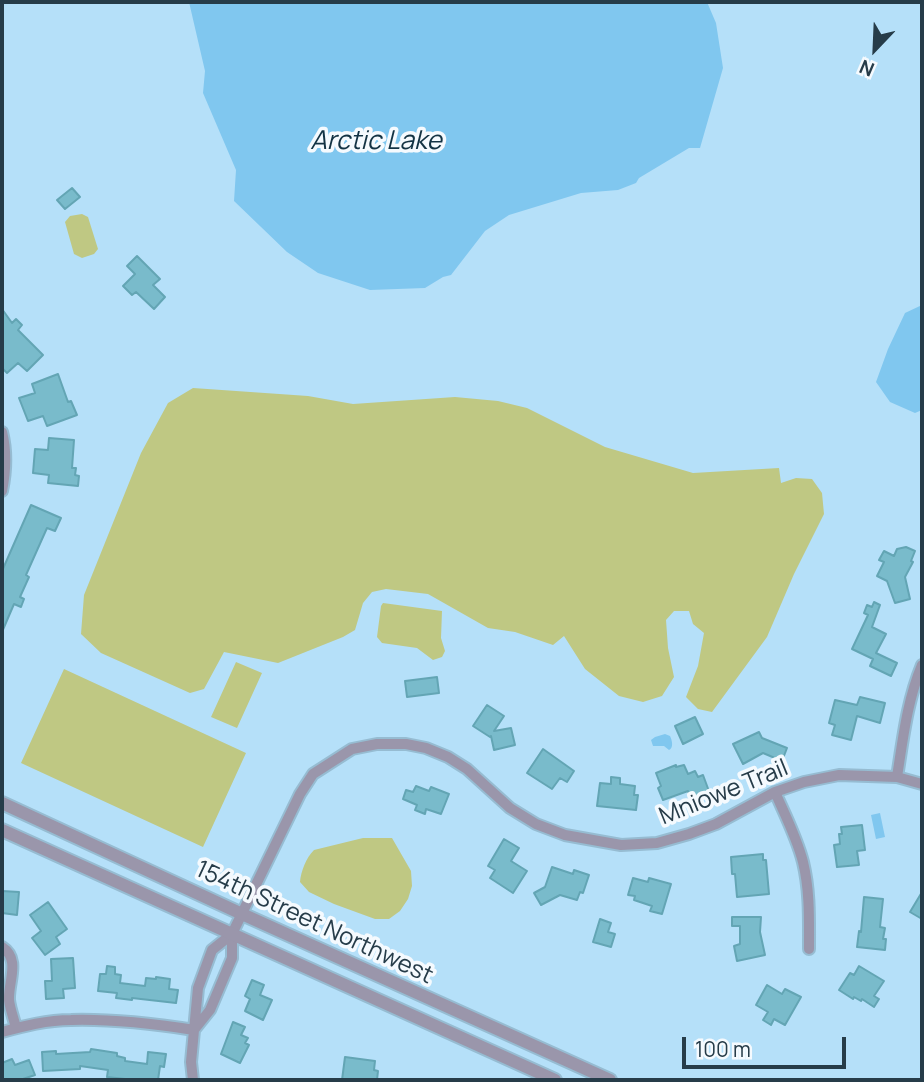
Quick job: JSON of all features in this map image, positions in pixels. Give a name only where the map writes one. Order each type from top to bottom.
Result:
[{"type":"street","points":[[2,432],[6,459],[2,491]]},
{"type":"street","points":[[897,777],[908,711],[922,665]]},
{"type":"street","name":"Mniowe Trail","points":[[232,934],[300,794],[313,774],[352,749],[377,744],[406,744],[426,748],[467,769],[510,808],[536,824],[565,835],[621,845],[657,843],[689,834],[716,824],[775,792],[804,782],[839,775],[897,777],[922,784]]},
{"type":"street","points":[[775,792],[803,863],[809,897],[809,949]]},
{"type":"street","name":"154th Street Northwest","points":[[2,803],[610,1080]]},
{"type":"street","name":"154th Street Northwest","points":[[2,830],[555,1080]]},
{"type":"street","points":[[193,1080],[191,1062],[198,988],[212,950],[232,934]]},
{"type":"street","points":[[194,1030],[210,1010],[232,958],[232,934]]},
{"type":"street","points":[[2,947],[13,961],[5,997],[16,1028]]},
{"type":"street","points":[[2,1032],[70,1020],[194,1030]]},
{"type":"green space","points":[[82,214],[88,217],[98,249],[94,254],[82,258],[74,254],[65,222],[70,216]]},
{"type":"green space","points":[[193,388],[308,396],[353,404],[455,397],[498,401],[527,408],[605,447],[693,473],[779,468],[781,483],[796,478],[812,479],[822,493],[824,514],[767,637],[712,712],[698,709],[686,697],[698,666],[704,633],[693,624],[689,611],[674,611],[666,620],[674,677],[662,696],[643,702],[619,696],[585,669],[564,636],[553,645],[515,632],[488,628],[428,594],[386,589],[372,592],[363,603],[355,630],[343,637],[278,663],[224,652],[204,689],[190,693],[101,653],[81,634],[84,595],[141,453],[168,403]]},
{"type":"green space","points":[[383,603],[442,611],[441,638],[445,651],[442,657],[433,660],[417,648],[382,643],[377,637]]},
{"type":"green space","points":[[236,662],[262,673],[237,728],[211,717]]},
{"type":"green space","points":[[64,669],[246,753],[203,847],[21,763]]},
{"type":"green space","points":[[363,838],[392,838],[411,871],[412,886],[408,899],[400,911],[389,919],[375,919],[334,904],[309,892],[300,882],[304,865],[314,850]]},
{"type":"water","name":"Arctic Lake","points":[[189,2],[707,2],[716,23],[723,68],[700,148],[689,148],[639,178],[636,183],[618,190],[581,193],[509,215],[485,231],[451,275],[425,288],[370,290],[318,273],[287,252],[234,201],[236,170],[203,93],[205,71]]},
{"type":"water","points":[[922,305],[922,410],[915,413],[890,402],[876,382],[905,313]]},
{"type":"water","points":[[665,734],[671,738],[671,749],[653,746],[651,740]]},
{"type":"water","points":[[880,813],[885,837],[876,839],[871,815]]},
{"type":"building","points":[[72,188],[80,197],[65,209],[57,200]]},
{"type":"building","points":[[137,256],[160,279],[153,285],[165,297],[154,309],[136,292],[132,295],[123,286],[135,274],[127,266]]},
{"type":"building","points":[[2,309],[12,323],[16,319],[22,325],[18,330],[43,355],[27,371],[18,363],[7,373],[2,368]]},
{"type":"building","points":[[58,374],[68,402],[71,401],[77,415],[47,426],[43,416],[28,421],[19,398],[35,393],[32,384]]},
{"type":"building","points":[[49,438],[74,440],[72,468],[76,468],[75,475],[79,476],[78,486],[48,483],[49,475],[33,473],[35,449],[48,450]]},
{"type":"building","points":[[31,505],[61,518],[55,531],[47,528],[26,575],[29,577],[20,597],[24,599],[21,607],[14,604],[2,632],[2,571]]},
{"type":"building","points":[[906,547],[915,551],[905,577],[910,599],[895,603],[887,581],[877,576],[884,562],[879,560],[884,551],[894,556],[897,549]]},
{"type":"building","points":[[874,602],[880,605],[872,627],[886,634],[876,653],[897,663],[891,676],[870,666],[873,659],[852,649],[868,615],[864,613],[867,605],[872,607]]},
{"type":"building","points":[[437,677],[439,693],[407,697],[405,681]]},
{"type":"building","points":[[860,697],[885,703],[880,723],[857,716],[851,740],[832,735],[835,725],[829,723],[835,700],[857,705]]},
{"type":"building","points":[[487,705],[504,716],[494,731],[511,728],[515,745],[494,750],[491,736],[473,726]]},
{"type":"building","points":[[695,717],[703,734],[683,744],[675,726]]},
{"type":"building","points":[[759,732],[762,738],[787,748],[782,761],[763,753],[743,764],[733,744]]},
{"type":"building","points":[[543,749],[574,771],[567,782],[560,778],[552,789],[527,773]]},
{"type":"building","points":[[676,765],[684,765],[688,774],[695,771],[698,777],[703,775],[710,794],[692,801],[688,791],[663,800],[656,773]]},
{"type":"building","points":[[611,777],[620,778],[620,784],[635,786],[634,795],[638,795],[636,810],[597,806],[600,783],[611,784]]},
{"type":"building","points":[[416,786],[429,791],[431,787],[449,794],[441,814],[426,809],[425,814],[415,810],[417,805],[403,799],[406,790],[413,792]]},
{"type":"building","points":[[862,825],[865,850],[857,851],[859,865],[837,867],[834,845],[840,844],[841,827]]},
{"type":"building","points":[[504,839],[519,848],[511,861],[527,871],[513,893],[490,878],[495,870],[488,866]]},
{"type":"building","points":[[763,854],[769,894],[737,897],[731,857]]},
{"type":"building","points":[[552,867],[573,874],[574,870],[589,875],[583,893],[580,892],[577,900],[560,895],[541,905],[534,893],[545,887]]},
{"type":"building","points":[[633,878],[648,882],[649,878],[671,884],[662,914],[650,911],[652,906],[628,895]]},
{"type":"building","points":[[2,891],[19,892],[17,915],[2,913]]},
{"type":"building","points":[[922,892],[922,919],[910,912]]},
{"type":"building","points":[[864,897],[883,899],[880,927],[885,928],[885,950],[857,947]]},
{"type":"building","points":[[48,902],[67,929],[56,937],[60,944],[45,955],[32,938],[41,931],[30,915]]},
{"type":"building","points":[[732,917],[761,917],[760,932],[765,955],[737,961],[734,946],[740,944],[740,926],[732,926]]},
{"type":"building","points":[[600,919],[611,923],[608,932],[615,934],[611,947],[593,942]]},
{"type":"building","points":[[73,958],[75,988],[63,989],[64,998],[46,999],[45,981],[52,981],[51,959]]},
{"type":"building","points":[[107,966],[115,967],[115,974],[121,975],[120,983],[145,986],[146,978],[170,979],[169,989],[178,990],[176,1003],[116,998],[117,993],[98,991],[100,974],[106,974]]},
{"type":"building","points":[[859,966],[884,981],[874,996],[879,999],[874,1007],[839,990],[850,973],[854,975]]},
{"type":"building","points":[[252,980],[264,985],[260,995],[272,1000],[263,1020],[245,1011],[250,999],[245,996]]},
{"type":"building","points":[[767,985],[782,994],[785,989],[801,997],[785,1025],[774,1019],[771,1025],[763,1020],[768,1012],[756,1005]]},
{"type":"building","points":[[233,1022],[245,1027],[241,1035],[248,1038],[245,1043],[249,1045],[240,1063],[221,1054]]},
{"type":"building","points":[[91,1049],[117,1053],[117,1056],[125,1058],[125,1061],[147,1064],[148,1052],[166,1054],[164,1067],[160,1066],[158,1080],[107,1077],[108,1070],[80,1066],[80,1069],[43,1071],[42,1052],[90,1052]]},
{"type":"building","points":[[345,1057],[375,1061],[377,1080],[342,1080]]},
{"type":"building","points":[[12,1059],[15,1065],[29,1060],[35,1075],[20,1080],[2,1080],[2,1063]]}]
